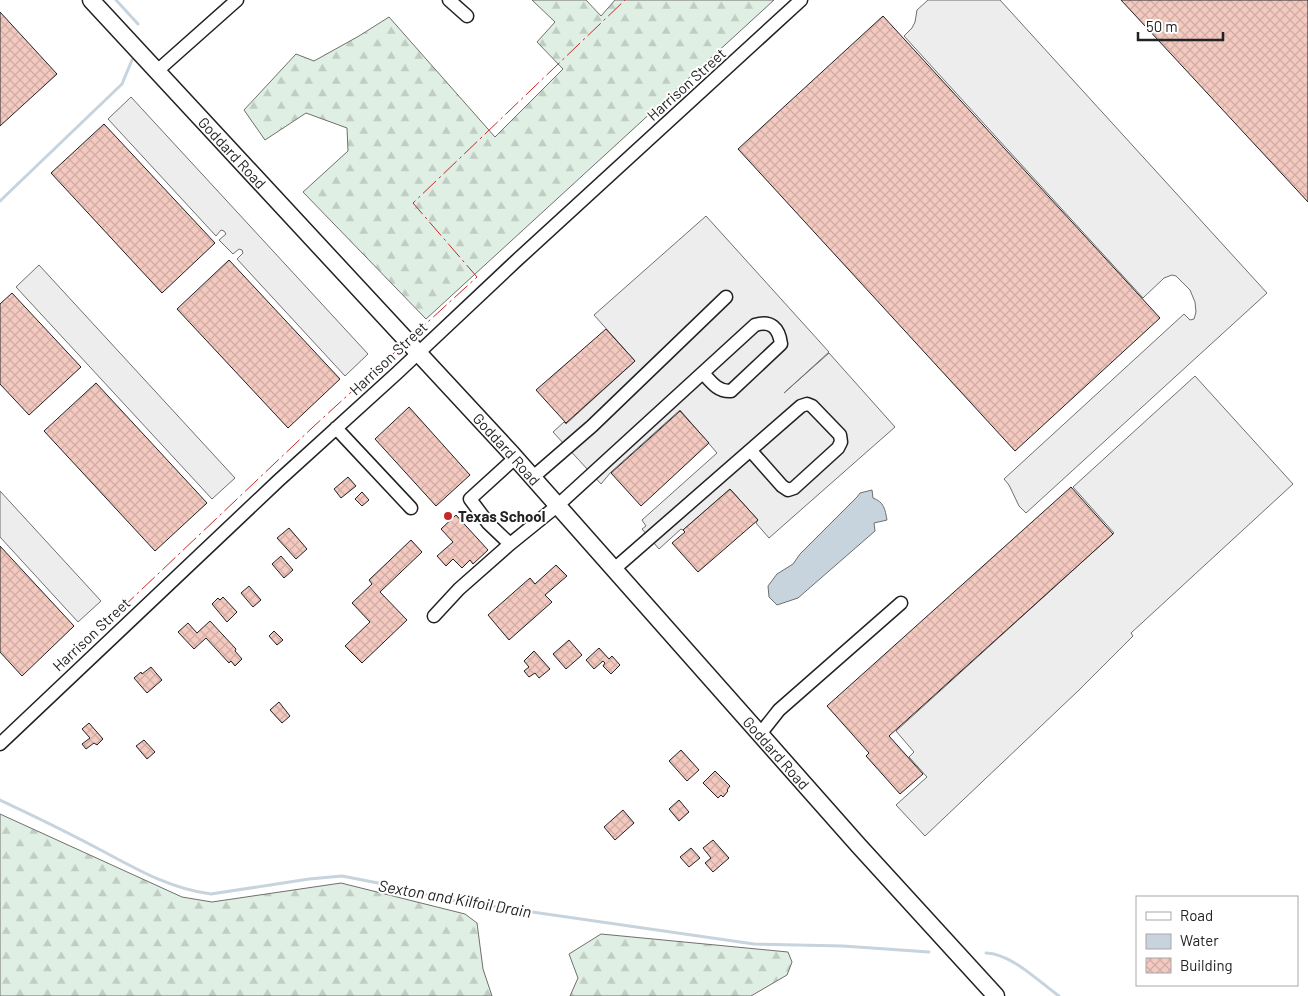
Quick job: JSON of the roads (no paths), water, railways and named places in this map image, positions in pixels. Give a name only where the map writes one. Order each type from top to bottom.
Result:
[{"type":"main road","name":"Goddard Road","points":[[91,0],[515,458],[613,570],[996,996]]},
{"type":"street","points":[[157,71],[237,0]]},
{"type":"street","points":[[449,0],[467,16]]},
{"type":"street","name":"Harrison Street","points":[[0,744],[336,428],[801,0]]},
{"type":"street","points":[[532,478],[592,426],[726,297]]},
{"type":"street","points":[[434,616],[459,589],[557,506],[755,325],[764,323],[771,325],[780,334],[781,344],[731,391],[724,392],[718,389],[703,373]]},
{"type":"street","points":[[613,570],[801,406],[807,404],[812,406],[840,435],[841,442],[838,448],[794,488],[788,490],[782,486],[751,451]]},
{"type":"street","points":[[336,428],[411,508]]},
{"type":"street","points":[[510,544],[488,523],[470,499],[515,458]]},
{"type":"street","points":[[760,734],[780,710],[901,603]]},
{"type":"water","points":[[872,490],[873,498],[880,502],[886,512],[887,520],[874,523],[875,531],[798,598],[777,605],[769,597],[768,586],[777,574],[793,564],[800,554],[860,493]]},
{"type":"waterway","name":"Sexton and Kilfoil Drain","points":[[116,0],[138,24]]},
{"type":"waterway","name":"Sexton and Kilfoil Drain","points":[[0,201],[122,84],[132,60]]},
{"type":"waterway","name":"Sexton and Kilfoil Drain","points":[[0,800],[61,829],[138,870],[181,887],[211,894],[309,879],[342,876],[450,900],[754,944],[843,946],[929,952]]},
{"type":"waterway","name":"Sexton and Kilfoil Drain","points":[[986,953],[1015,963],[1059,996]]},
{"type":"place","name":"Texas School","points":[[448,516]]}]
